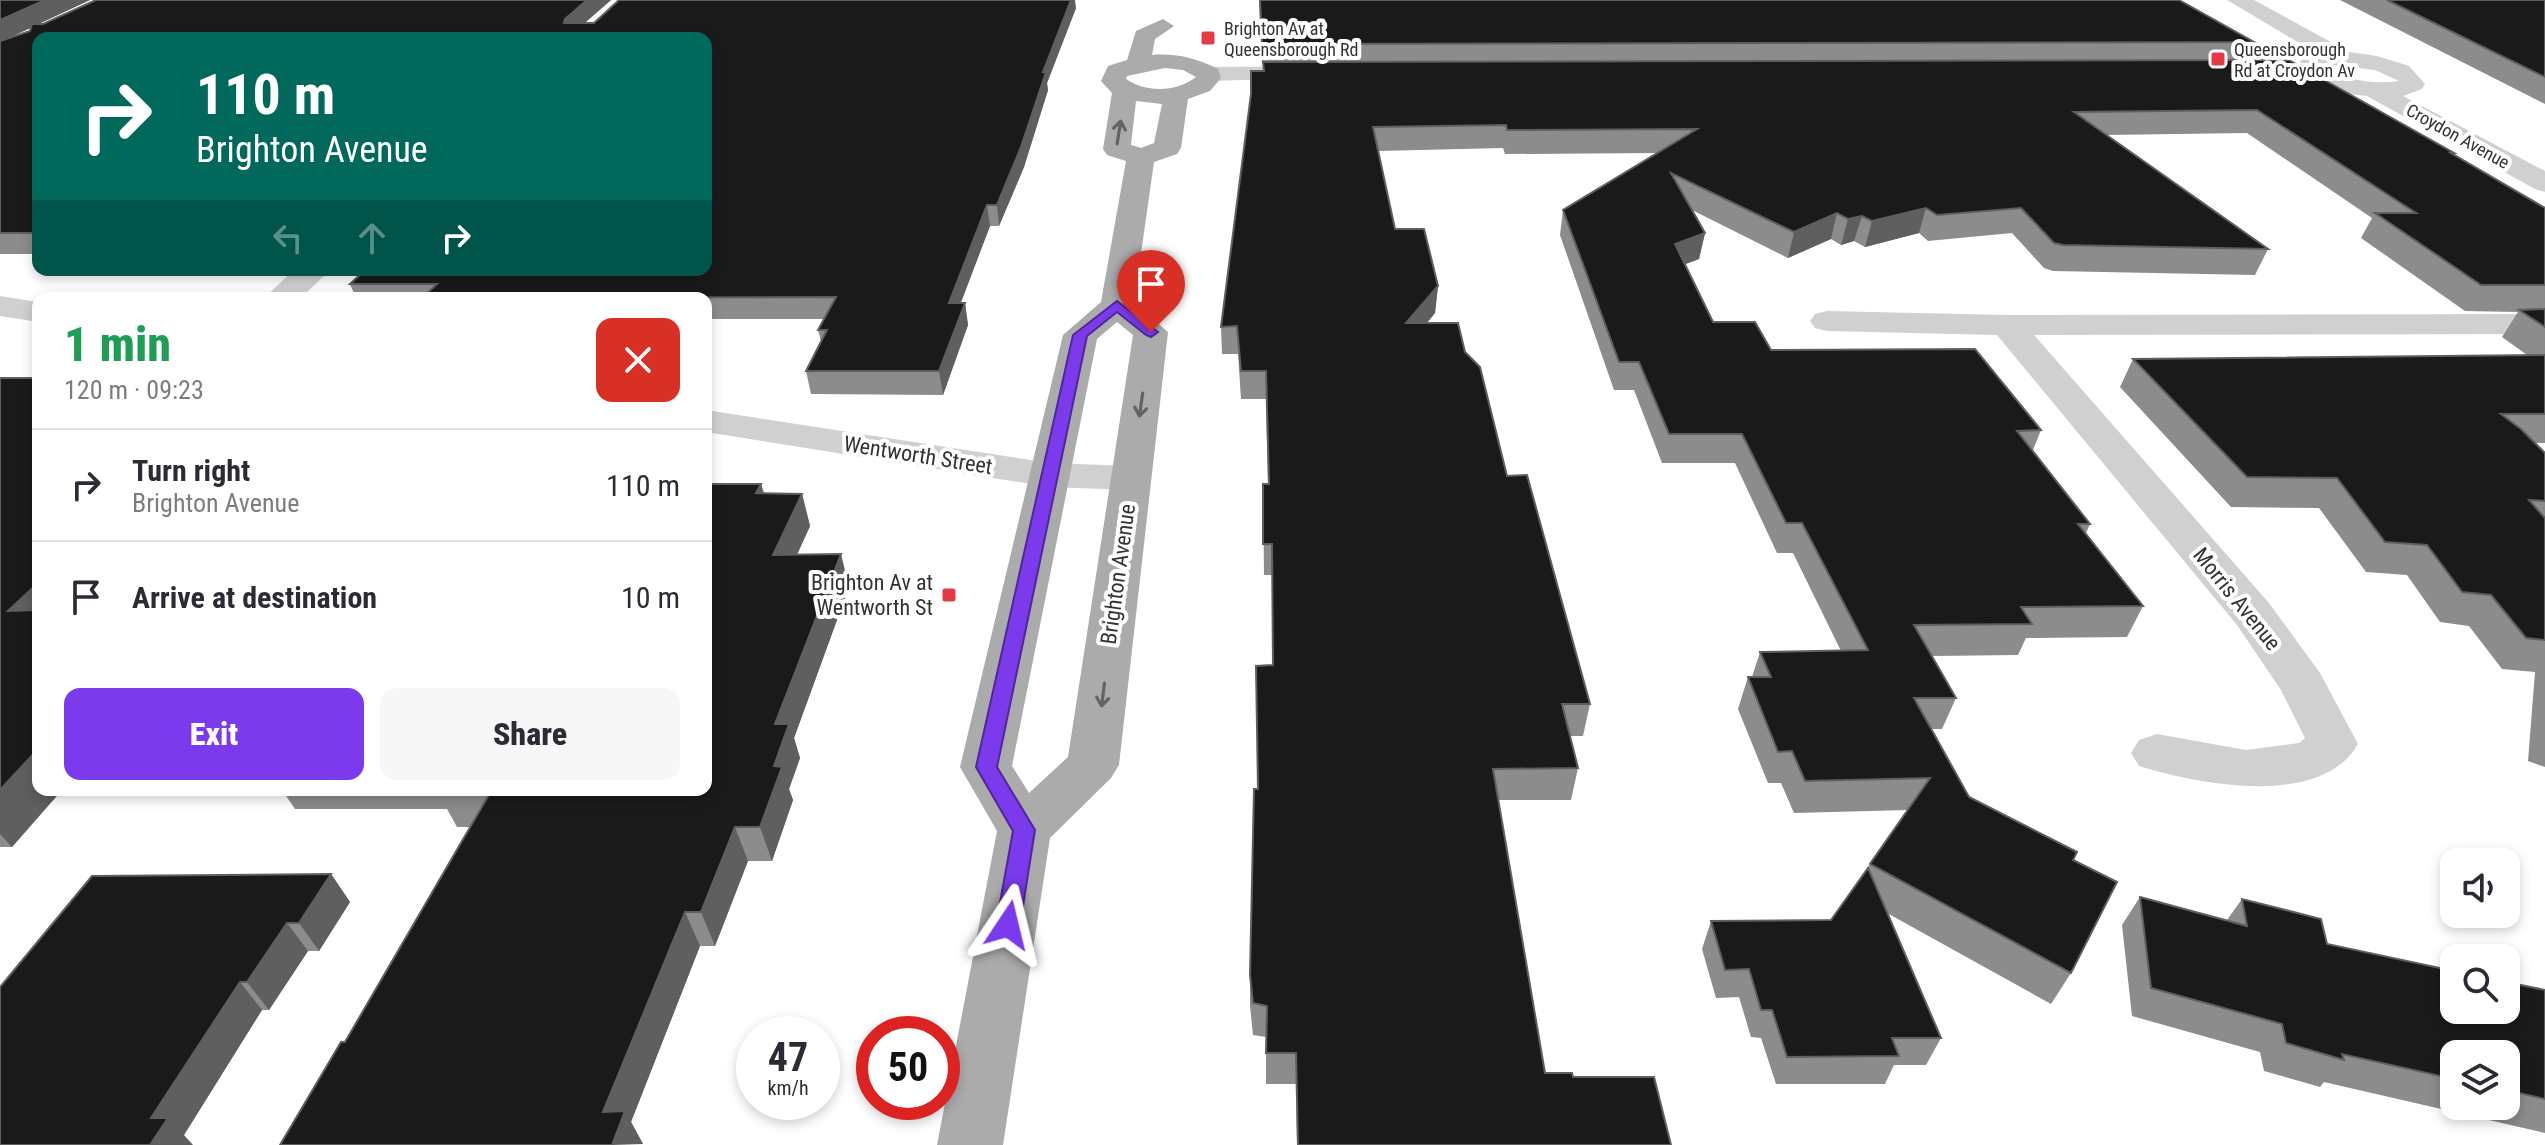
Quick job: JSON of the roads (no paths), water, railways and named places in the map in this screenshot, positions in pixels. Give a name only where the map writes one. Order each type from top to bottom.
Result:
[{"type":"main road","points":[[1163,26],[1168,0]]},
{"type":"main road","points":[[1163,26],[1181,35],[1178,62]]},
{"type":"main road","points":[[1138,64],[1144,36],[1163,26]]},
{"type":"main road","points":[[1178,62],[1198,66],[1209,74],[1206,83],[1176,94],[1149,95],[1117,86],[1113,76],[1138,64],[1178,62]]},
{"type":"main road","points":[[1125,90],[1117,149],[1141,157],[1167,148],[1176,94]]},
{"type":"main road","points":[[970,1145],[1024,830],[986,767],[1080,335],[1117,306],[1141,157]]},
{"type":"main road","name":"Brighton Avenue","points":[[1024,830],[1093,765],[1151,332],[1117,306]]},
{"type":"street","points":[[2238,0],[2344,59]]},
{"type":"street","points":[[2344,59],[2312,61],[2309,68],[2332,81],[2372,89],[2409,87]]},
{"type":"street","name":"Croydon Avenue","points":[[2344,59],[2400,71],[2413,80],[2409,87],[2545,159]]},
{"type":"street","points":[[2282,72],[2313,72]]},
{"type":"street","points":[[1209,74],[1334,73]]},
{"type":"street","name":"Croydon Avenue","points":[[2372,89],[2545,183]]},
{"type":"street","points":[[288,292],[307,276]]},
{"type":"street","points":[[0,306],[32,311]]},
{"type":"street","points":[[1827,321],[2007,325],[2545,324]]},
{"type":"street","name":"Morris Avenue","points":[[2007,325],[2253,614],[2303,685],[2333,744],[2312,760],[2246,769],[2157,753]]},
{"type":"street","name":"Wentworth Street","points":[[712,422],[1050,475],[1131,478]]},
{"type":"place","name":"Brighton Av at Queensborough Rd","points":[[1208,38]]},
{"type":"place","name":"Queensborough Rd at Croydon Av","points":[[2218,59]]},
{"type":"place","name":"Brighton Av at Wentworth St","points":[[949,595]]}]
